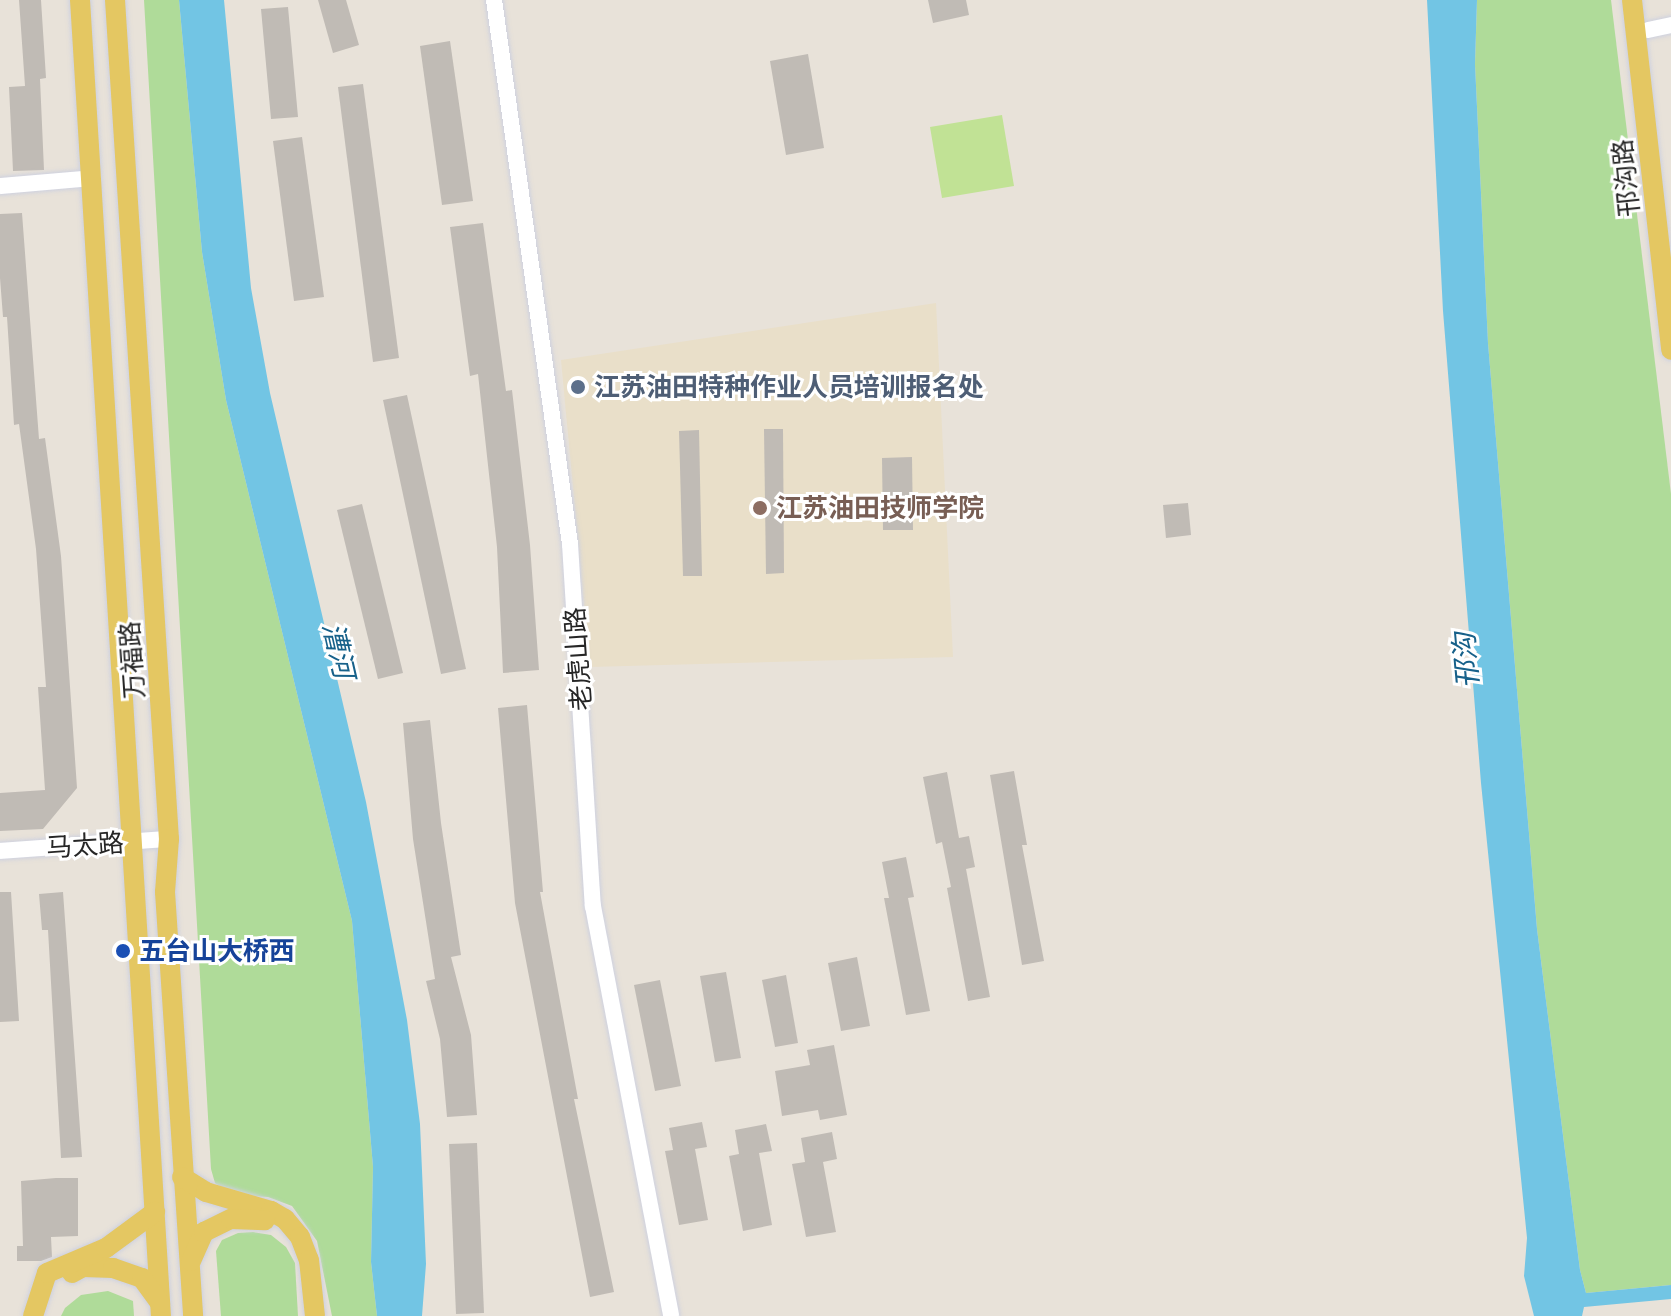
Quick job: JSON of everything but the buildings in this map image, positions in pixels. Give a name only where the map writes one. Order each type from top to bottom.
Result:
[{"type":"main road","name":"万福路","points":[[80,0],[161,1310]]},
{"type":"main road","name":"万福路","points":[[115,0],[169,839],[165,892],[193,1316]]},
{"type":"main road","name":"邗沟路","points":[[1632,0],[1671,350]]},
{"type":"main road","name":"邗沟路","points":[[1644,0],[1671,240]]},
{"type":"main road","points":[[182,1177],[206,1192],[271,1211],[285,1219],[300,1237],[309,1260],[315,1316]]},
{"type":"main road","points":[[33,1316],[47,1273],[106,1248],[155,1212]]},
{"type":"main road","points":[[189,1264],[204,1232],[231,1219],[251,1217],[268,1221],[281,1228],[293,1243],[301,1262],[307,1316]]},
{"type":"main road","points":[[42,1316],[55,1281],[83,1267],[113,1268],[142,1278],[161,1310]]},
{"type":"street","name":"老虎山路","points":[[494,0],[570,544],[593,906],[671,1316]]},
{"type":"street","points":[[1648,30],[1671,25]]},
{"type":"street","points":[[0,186],[93,178]]},
{"type":"street","name":"马太路","points":[[0,851],[169,839]]},
{"type":"shaded area","name":"江苏油田技师学院","points":[[936,303],[953,657],[590,667],[561,360]]},
{"type":"green space","points":[[144,0],[179,0],[202,252],[226,400],[352,921],[373,1167],[371,1262],[377,1316],[332,1316],[317,1241],[292,1206],[268,1197],[231,1195],[215,1183],[211,1169]]},
{"type":"green space","points":[[1477,0],[1611,0],[1671,494],[1671,1285],[1586,1293],[1580,1270],[1537,929],[1488,343],[1475,64]]},
{"type":"green space","points":[[1002,115],[1014,186],[942,198],[930,127]]},
{"type":"green space","points":[[238,1233],[271,1235],[286,1247],[295,1263],[298,1316],[221,1316],[216,1251],[222,1240]]},
{"type":"green space","points":[[108,1291],[133,1301],[134,1316],[61,1316],[65,1308],[81,1295]]},
{"type":"water","points":[[179,0],[224,0],[251,288],[270,393],[366,802],[407,1020],[420,1124],[426,1264],[422,1316],[377,1316],[371,1262],[373,1167],[352,921],[226,400],[202,252]]},
{"type":"water","points":[[1427,0],[1477,0],[1475,64],[1488,343],[1537,929],[1580,1270],[1586,1293],[1671,1285],[1671,1299],[1584,1307],[1582,1316],[1534,1316],[1524,1276],[1527,1238],[1481,783],[1443,311]]},
{"type":"place","name":"江苏油田特种作业人员培训报名处","points":[[578,387]]},
{"type":"place","name":"江苏油田技师学院","points":[[760,508]]},
{"type":"place","name":"五台山大桥西","points":[[123,951]]},
{"type":"water label","name":"漕河","points":[[340,650]]},
{"type":"water label","name":"邗沟","points":[[1465,661]]}]
